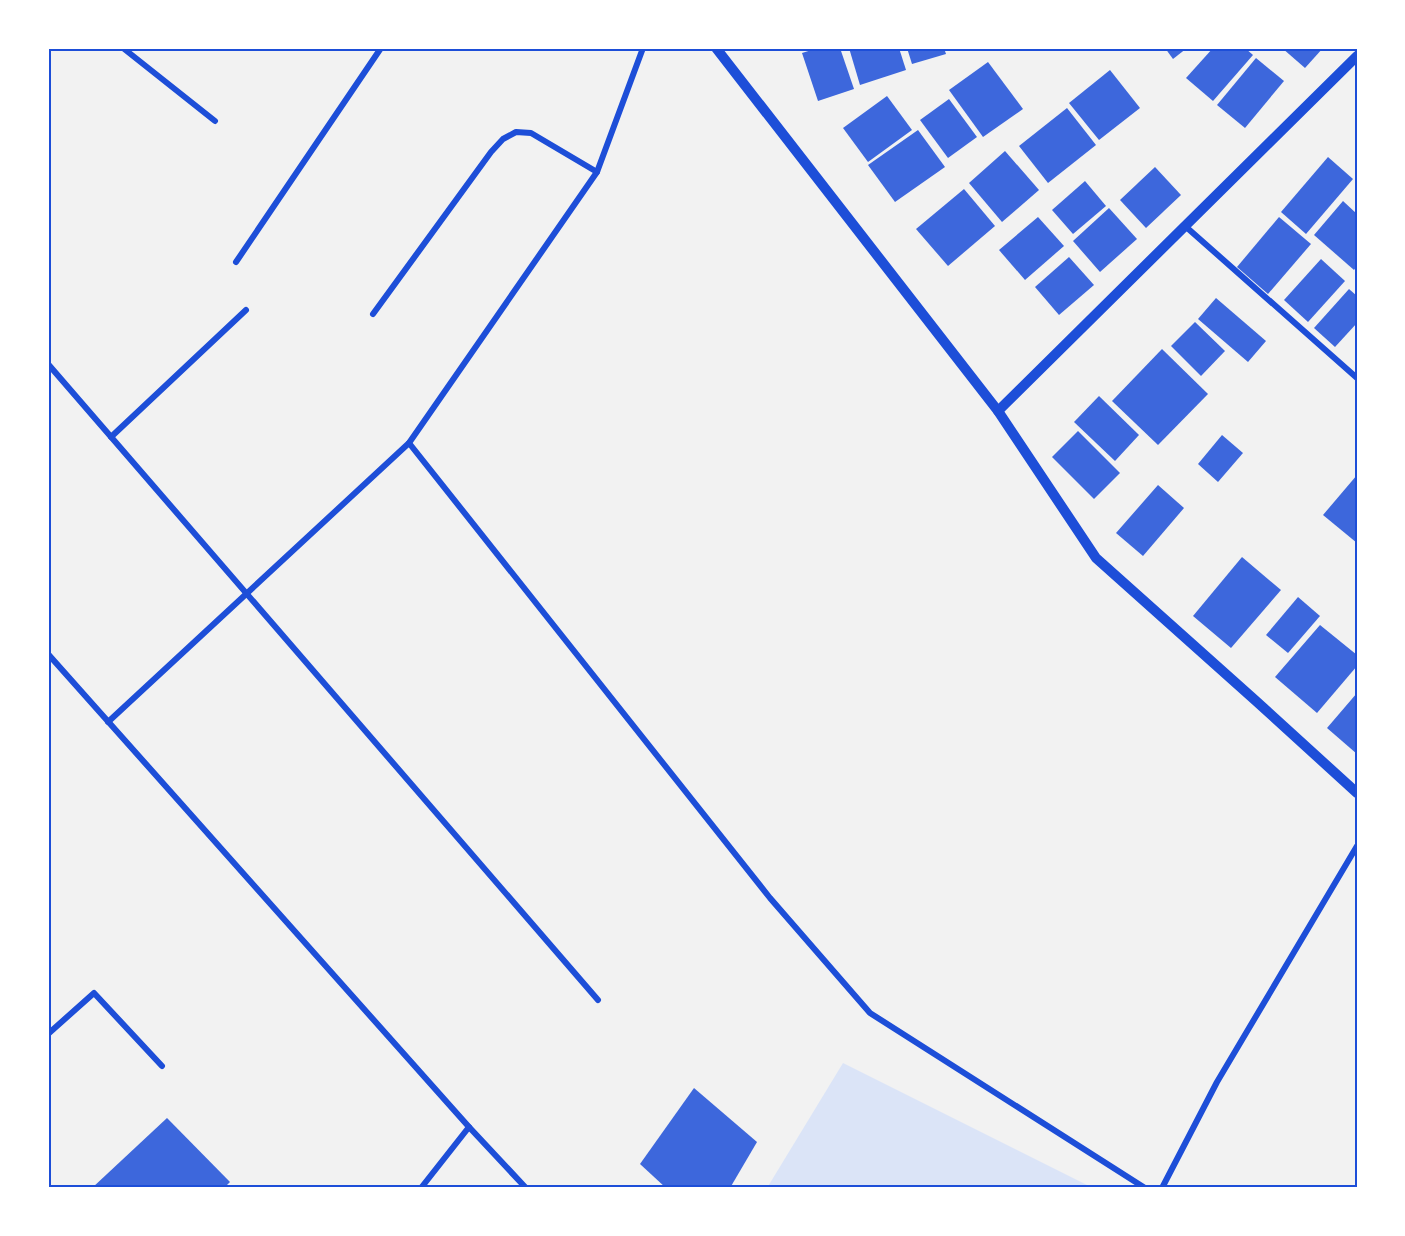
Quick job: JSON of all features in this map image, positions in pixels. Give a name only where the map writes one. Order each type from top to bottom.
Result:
[{"type":"street","points":[[123,48],[215,121]]},
{"type":"street","points":[[236,262],[381,48]]},
{"type":"street","points":[[108,722],[409,443],[597,172],[643,48]]},
{"type":"street","points":[[716,48],[998,411],[1096,558],[1357,793]]},
{"type":"street","points":[[998,411],[1357,56]]},
{"type":"street","points":[[373,314],[490,152],[503,139],[516,132],[531,133],[597,172]]},
{"type":"street","points":[[1185,226],[1357,378]]},
{"type":"street","points":[[111,437],[246,310]]},
{"type":"street","points":[[48,364],[598,1000]]},
{"type":"street","points":[[409,443],[770,898],[870,1013],[1145,1188]]},
{"type":"street","points":[[48,654],[526,1188]]},
{"type":"street","points":[[1162,1188],[1217,1082],[1357,846]]},
{"type":"street","points":[[48,1034],[94,993],[162,1066]]},
{"type":"street","points":[[421,1188],[469,1127]]},
{"type":"shaded area","points":[[843,1063],[1093,1188],[767,1188]]},
{"type":"building","points":[[818,48],[840,48],[854,89],[818,101],[802,53]]},
{"type":"building","points":[[849,48],[899,48],[906,70],[860,85]]},
{"type":"building","points":[[907,48],[944,48],[946,54],[912,64]]},
{"type":"building","points":[[1165,48],[1187,48],[1173,59]]},
{"type":"building","points":[[1213,48],[1245,48],[1253,55],[1213,101],[1186,78]]},
{"type":"building","points":[[1282,48],[1323,48],[1305,68]]},
{"type":"building","points":[[1256,58],[1284,81],[1245,128],[1217,105]]},
{"type":"building","points":[[988,62],[1023,109],[983,137],[949,90]]},
{"type":"building","points":[[1110,70],[1140,108],[1099,140],[1069,103]]},
{"type":"building","points":[[887,96],[912,130],[868,162],[843,128]]},
{"type":"building","points":[[949,99],[977,137],[948,158],[920,120]]},
{"type":"building","points":[[1067,108],[1096,145],[1048,183],[1019,146]]},
{"type":"building","points":[[918,130],[945,167],[895,202],[868,165]]},
{"type":"building","points":[[1005,151],[1039,190],[1002,222],[969,183]]},
{"type":"building","points":[[1328,157],[1353,179],[1306,234],[1281,212]]},
{"type":"building","points":[[1155,167],[1181,195],[1146,228],[1120,200]]},
{"type":"building","points":[[1085,181],[1106,206],[1073,234],[1052,210]]},
{"type":"building","points":[[964,189],[995,226],[948,266],[916,229]]},
{"type":"building","points":[[1343,201],[1357,214],[1357,266],[1354,270],[1314,235]]},
{"type":"building","points":[[1109,208],[1137,239],[1100,272],[1073,241]]},
{"type":"building","points":[[1038,217],[1064,246],[1025,280],[999,250]]},
{"type":"building","points":[[1279,217],[1311,244],[1268,294],[1237,267]]},
{"type":"building","points":[[1069,257],[1094,285],[1059,315],[1035,287]]},
{"type":"building","points":[[1321,259],[1345,281],[1308,322],[1284,300]]},
{"type":"building","points":[[1349,289],[1357,296],[1357,323],[1335,347],[1314,328]]},
{"type":"building","points":[[1216,298],[1266,341],[1248,362],[1198,319]]},
{"type":"building","points":[[1195,322],[1225,351],[1201,376],[1171,346]]},
{"type":"building","points":[[1162,349],[1208,394],[1158,445],[1112,401]]},
{"type":"building","points":[[1099,396],[1139,435],[1115,461],[1074,422]]},
{"type":"building","points":[[1078,431],[1120,473],[1094,499],[1052,457]]},
{"type":"building","points":[[1222,435],[1243,453],[1218,482],[1198,464]]},
{"type":"building","points":[[1357,475],[1357,543],[1323,515]]},
{"type":"building","points":[[1158,485],[1184,508],[1143,556],[1116,533]]},
{"type":"building","points":[[1242,557],[1281,590],[1231,648],[1193,616]]},
{"type":"building","points":[[1298,597],[1320,616],[1288,653],[1266,635]]},
{"type":"building","points":[[1320,625],[1357,655],[1357,666],[1317,713],[1275,677]]},
{"type":"building","points":[[1357,693],[1357,754],[1327,728]]},
{"type":"building","points":[[694,1088],[757,1142],[730,1188],[666,1188],[640,1164]]},
{"type":"building","points":[[167,1118],[230,1182],[224,1188],[92,1188]]}]
